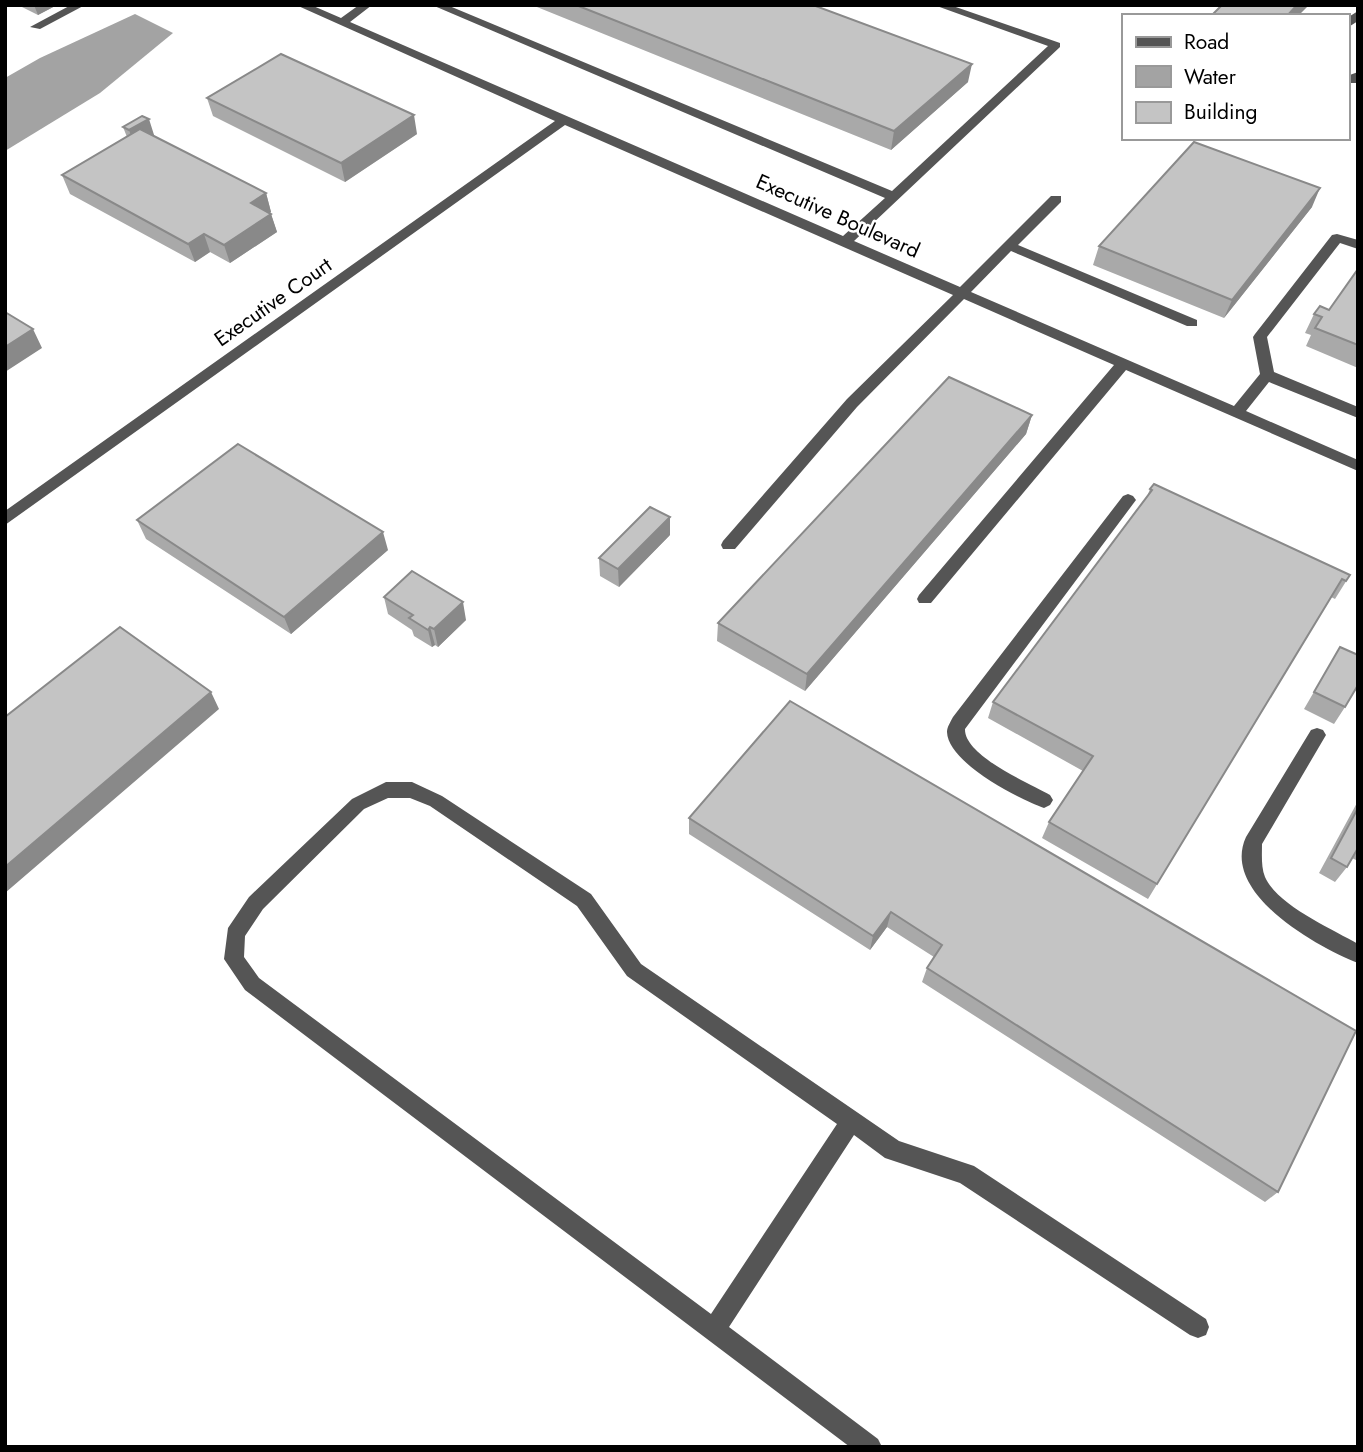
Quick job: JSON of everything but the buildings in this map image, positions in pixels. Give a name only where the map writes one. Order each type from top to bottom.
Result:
[{"type":"street","points":[[36,27],[80,5]]},
{"type":"street","name":"Executive Boulevard","points":[[301,5],[1358,466]]},
{"type":"street","points":[[342,23],[366,5]]},
{"type":"street","points":[[437,5],[894,197]]},
{"type":"street","points":[[845,242],[1056,44],[939,5]]},
{"type":"street","name":"Executive Court","points":[[5,519],[564,120]]},
{"type":"street","points":[[729,545],[852,403],[1056,200]]},
{"type":"street","points":[[1236,413],[1267,375],[1260,337],[1338,238],[1358,245]]},
{"type":"street","points":[[1010,246],[1192,323]]},
{"type":"street","points":[[925,599],[1123,364]]},
{"type":"street","points":[[1267,375],[1358,413]]},
{"type":"street","points":[[1044,800],[976,762],[962,748],[956,733],[958,722],[1128,500]]},
{"type":"street","points":[[1317,735],[1253,844],[1253,865],[1257,882],[1269,898],[1295,918],[1358,954]]},
{"type":"street","points":[[870,1447],[252,984],[234,959],[235,933],[256,903],[358,804],[386,790],[412,790],[436,801],[584,900],[634,970],[850,1121],[893,1150],[966,1174],[1198,1327]]},
{"type":"street","points":[[714,1330],[850,1121]]},
{"type":"water","points":[[135,14],[173,33],[100,93],[5,151],[5,78],[40,58]]}]
